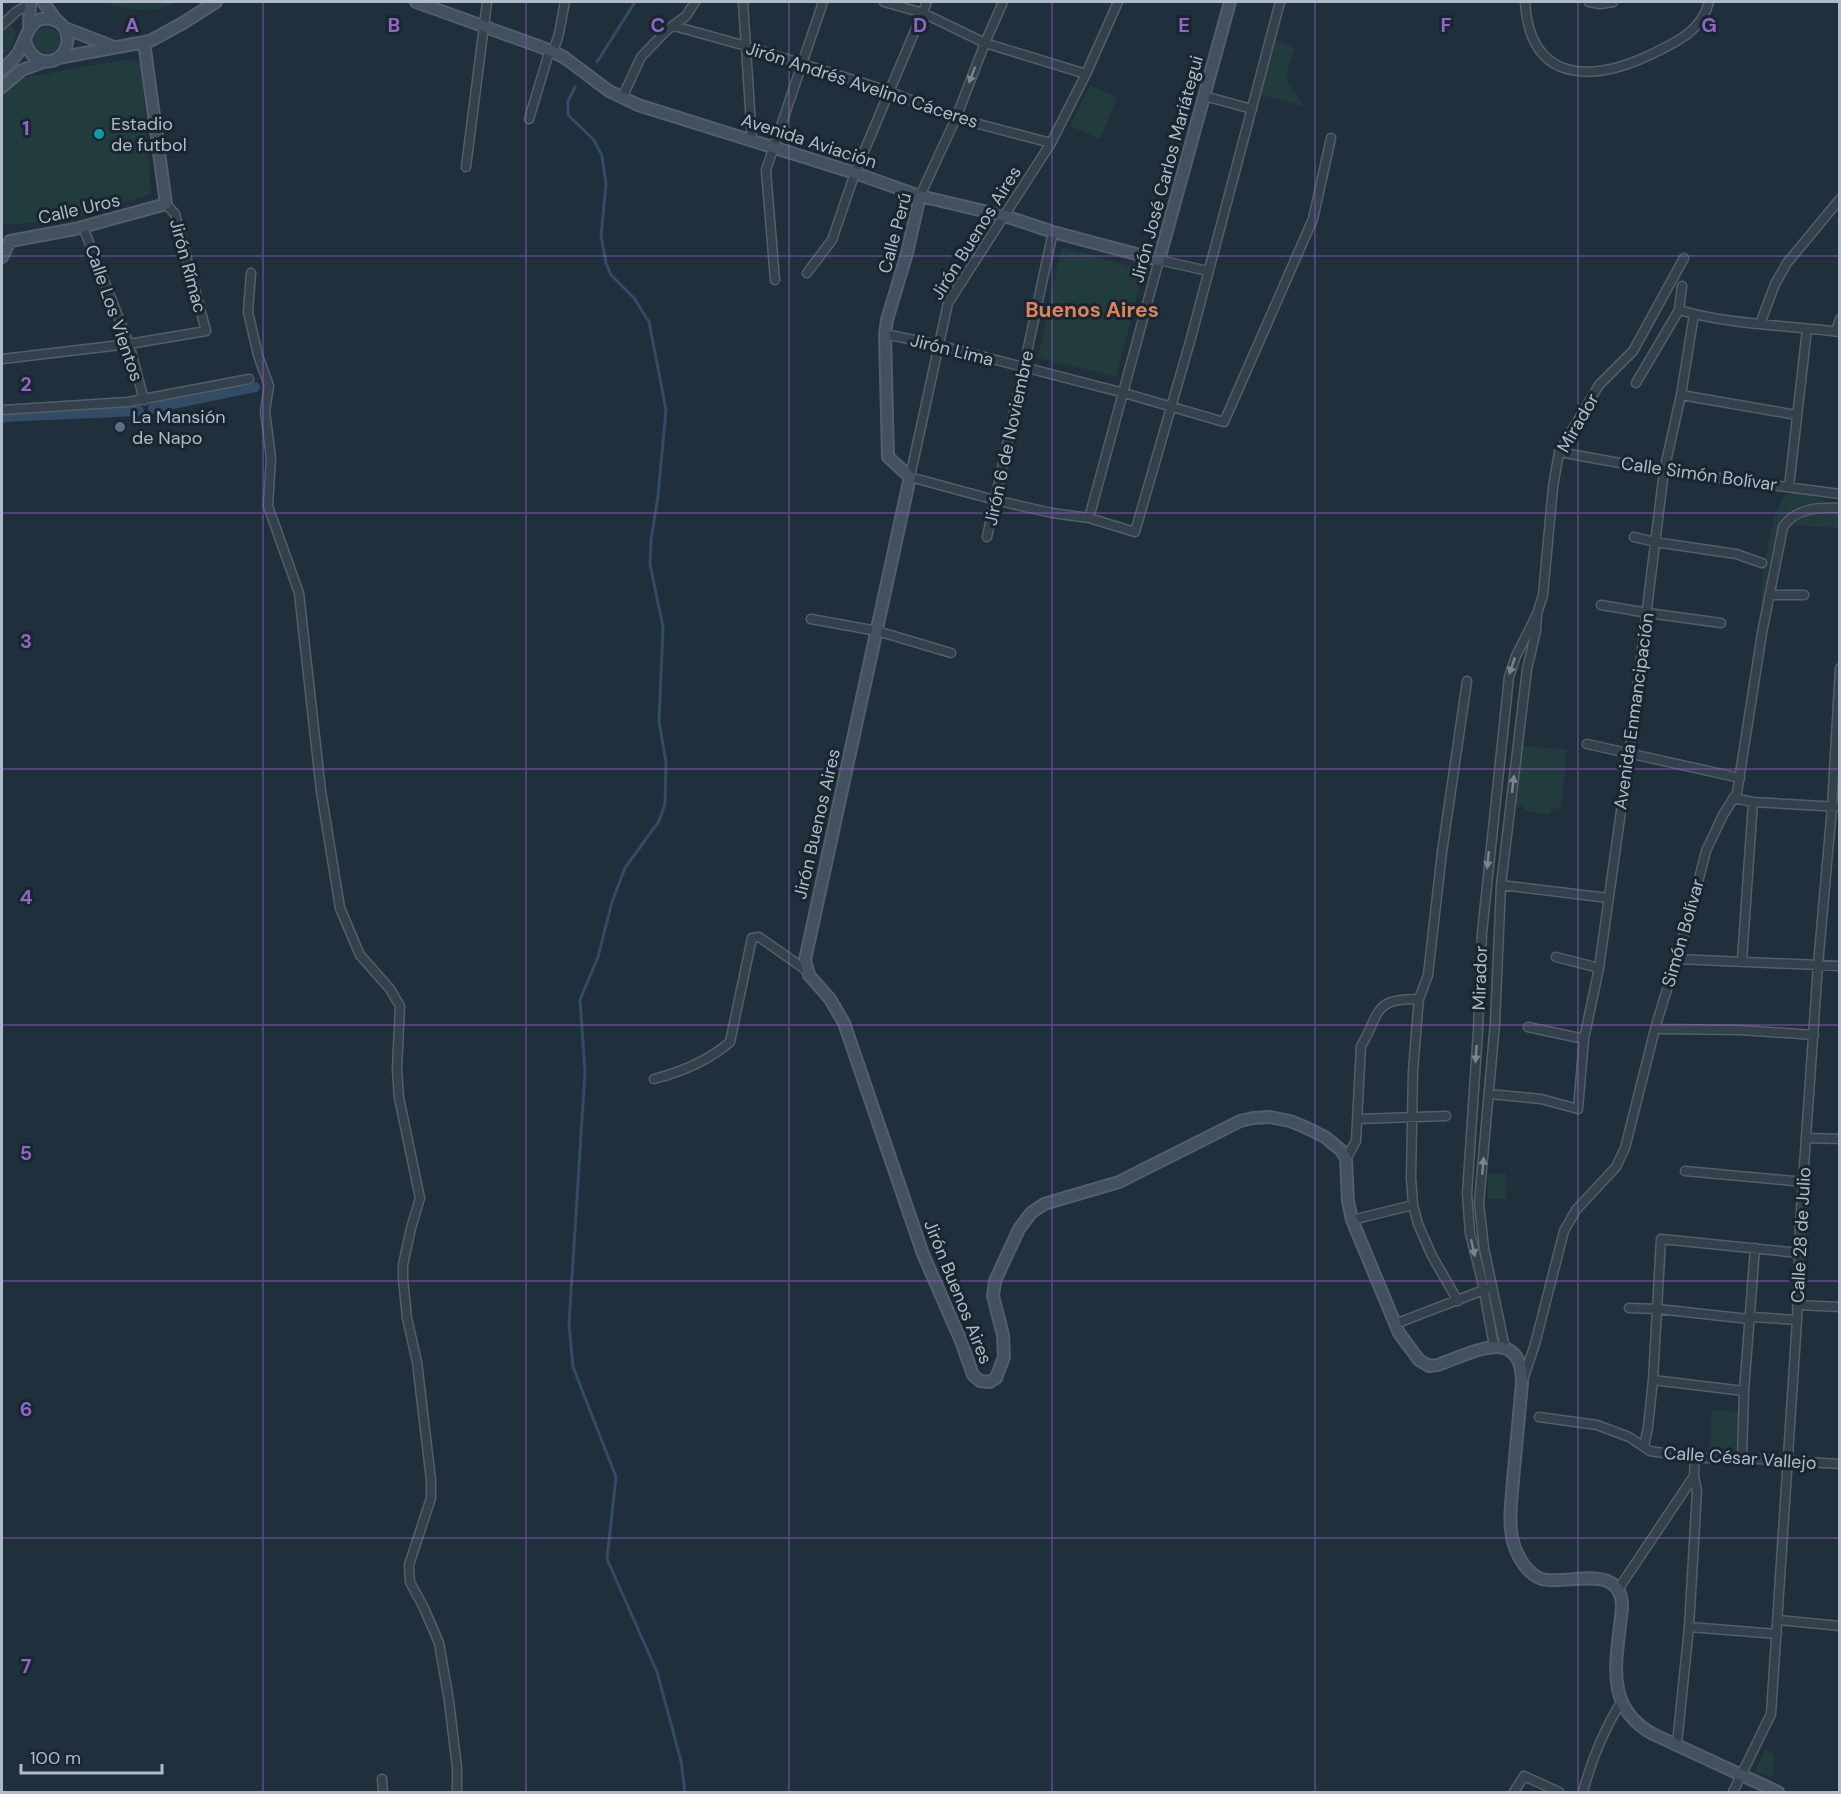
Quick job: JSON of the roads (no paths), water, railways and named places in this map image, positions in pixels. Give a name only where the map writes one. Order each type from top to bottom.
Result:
[{"type":"street","points":[[43,2],[67,35],[66,48],[58,58]]},
{"type":"street","points":[[2,87],[22,70],[46,61],[144,42],[183,23],[216,2]]},
{"type":"street","name":"Avenida Aviación","points":[[416,2],[552,51],[609,91],[638,105],[855,173],[920,196],[1005,216],[1053,232],[1208,271]]},
{"type":"street","points":[[466,167],[488,2]]},
{"type":"street","points":[[529,119],[548,56],[552,51],[565,2]]},
{"type":"street","points":[[622,98],[641,57],[686,16],[695,2]]},
{"type":"street","points":[[742,2],[752,140]]},
{"type":"street","points":[[775,280],[766,179],[767,162],[823,2]]},
{"type":"street","points":[[884,2],[923,13],[985,42],[1086,74]]},
{"type":"street","points":[[807,273],[832,240],[855,173],[927,2]]},
{"type":"street","name":"Calle Perú","points":[[910,477],[888,457],[885,334],[887,320],[908,253],[920,196],[956,118],[1003,2]]},
{"type":"street","name":"Jirón Buenos Aires","points":[[1118,2],[1086,74],[1051,143],[948,303],[806,952],[806,970],[830,999],[844,1023],[922,1254],[961,1341],[973,1375],[980,1382],[990,1382],[996,1378],[1004,1357],[1003,1335],[993,1296],[995,1281],[1019,1228],[1027,1216],[1039,1206],[1119,1182],[1230,1126],[1253,1118],[1270,1117],[1290,1120],[1325,1137],[1336,1145],[1346,1159]]},
{"type":"street","name":"Jirón José Carlos Mariátegui","points":[[1089,518],[1230,2]]},
{"type":"street","points":[[910,477],[995,500],[1052,513],[1089,518],[1135,532],[1280,2]]},
{"type":"street","points":[[1525,2],[1530,30],[1540,50],[1563,68],[1583,73],[1603,71],[1629,64],[1681,40],[1700,23],[1709,2]]},
{"type":"street","points":[[1589,2],[1599,4],[1613,2]]},
{"type":"street","points":[[2,25],[30,3]]},
{"type":"street","points":[[30,3],[29,51],[33,56],[46,61]]},
{"type":"street","points":[[2,70],[18,53],[28,33],[39,20],[45,19],[117,48]]},
{"type":"street","name":"Jirón Andrés Avelino Cáceres","points":[[674,26],[888,91],[956,118],[1051,143]]},
{"type":"street","points":[[144,42],[161,206]]},
{"type":"street","points":[[1204,96],[1252,109]]},
{"type":"street","name":"Jirón Lima","points":[[885,334],[939,345],[1124,393],[1224,422],[1313,219],[1331,138]]},
{"type":"street","points":[[1760,324],[1775,284],[1787,263],[1839,199]]},
{"type":"street","name":"Calle Uros","points":[[6,239],[83,227],[161,206]]},
{"type":"street","name":"Jirón Rímac","points":[[129,344],[206,331],[175,214],[161,206]]},
{"type":"street","name":"Calle Los Vientos","points":[[83,227],[129,344],[144,400]]},
{"type":"street","name":"Jirón 6 de Noviembre","points":[[987,537],[1053,232]]},
{"type":"street","points":[[2,257],[6,239]]},
{"type":"street","name":"Mirador","points":[[1500,1347],[1479,1212],[1489,1094],[1501,885],[1527,669],[1545,577],[1553,487],[1559,452],[1599,386],[1633,351],[1684,258]]},
{"type":"street","points":[[251,273],[248,312],[258,355],[269,386],[265,411],[271,458],[267,506],[298,592],[321,791],[340,908],[360,955],[390,988],[400,1006],[397,1069],[399,1098],[420,1198],[403,1265],[403,1279],[407,1318],[417,1362],[431,1480],[431,1498],[409,1565],[410,1582],[439,1643],[458,1768],[457,1792]]},
{"type":"street","points":[[1636,383],[1679,310],[1682,286]]},
{"type":"street","points":[[1679,310],[1760,324],[1838,331],[1839,319]]},
{"type":"street","name":"Avenida Enmancipación","points":[[1489,1094],[1541,1099],[1578,1109],[1584,1039],[1599,968],[1648,614],[1664,471],[1681,395],[1694,314]]},
{"type":"street","points":[[1789,487],[1807,329]]},
{"type":"street","points":[[2,359],[129,344]]},
{"type":"street","points":[[2,410],[45,409],[144,400],[249,379]]},
{"type":"street","points":[[1681,395],[1797,415]]},
{"type":"street","name":"Calle Simón Bolívar","points":[[1559,452],[1664,471],[1839,494]]},
{"type":"street","name":"Simón Bolívar","points":[[1522,1383],[1535,1344],[1564,1231],[1576,1210],[1616,1167],[1625,1148],[1656,1025],[1706,851],[1737,793],[1762,633],[1783,527],[1787,521],[1798,514],[1812,509],[1839,508]]},
{"type":"street","points":[[1634,537],[1736,554],[1762,563]]},
{"type":"street","points":[[1770,595],[1804,595]]},
{"type":"street","points":[[1601,604],[1648,614],[1721,623]]},
{"type":"street","name":"Mirador","points":[[1500,1347],[1483,1290],[1470,1233],[1467,1194],[1482,933],[1509,677],[1520,646],[1537,614]]},
{"type":"street","points":[[811,619],[877,631],[951,653]]},
{"type":"street","name":"Calle 28 de Julio","points":[[1733,1792],[1743,1776],[1771,1714],[1778,1634],[1818,964],[1836,807],[1839,668]]},
{"type":"street","points":[[1458,1301],[1432,1256],[1418,1224],[1413,1205],[1411,1178],[1413,1071],[1419,999],[1428,975],[1442,852],[1467,681]]},
{"type":"street","points":[[1587,744],[1740,778]]},
{"type":"street","points":[[1733,798],[1753,802],[1836,807]]},
{"type":"street","points":[[1742,960],[1753,802]]},
{"type":"street","points":[[1501,885],[1608,898]]},
{"type":"street","points":[[654,1079],[673,1074],[717,1054],[730,1042],[752,938],[759,937],[806,970]]},
{"type":"street","points":[[1556,957],[1599,968]]},
{"type":"street","points":[[1676,959],[1742,960],[1839,966]]},
{"type":"street","points":[[1419,999],[1401,999],[1388,1003],[1380,1008],[1374,1017],[1369,1034],[1362,1046],[1356,1141],[1346,1159],[1348,1201],[1352,1220],[1395,1324],[1410,1352],[1429,1365],[1438,1365],[1500,1347],[1516,1355],[1520,1363],[1522,1383],[1510,1517],[1516,1550],[1528,1570],[1542,1579],[1597,1578],[1607,1581],[1617,1590],[1622,1601],[1616,1670],[1618,1690],[1624,1710],[1635,1723],[1653,1734],[1778,1792]]},
{"type":"street","points":[[1656,1025],[1660,1029],[1739,1030],[1814,1035]]},
{"type":"street","points":[[1528,1027],[1584,1039]]},
{"type":"street","points":[[1358,1119],[1446,1116]]},
{"type":"street","points":[[1807,1138],[1839,1139]]},
{"type":"street","points":[[1685,1171],[1804,1182]]},
{"type":"street","points":[[1352,1220],[1413,1205]]},
{"type":"street","points":[[1644,1446],[1653,1380],[1661,1239],[1799,1253]]},
{"type":"street","points":[[1742,1458],[1744,1391],[1755,1248]]},
{"type":"street","points":[[1395,1324],[1492,1287]]},
{"type":"street","points":[[1797,1305],[1839,1307]]},
{"type":"street","points":[[1629,1308],[1749,1319],[1754,1317],[1797,1320]]},
{"type":"street","points":[[1653,1380],[1744,1391]]},
{"type":"street","name":"Calle César Vallejo","points":[[1539,1417],[1597,1425],[1629,1437],[1650,1451],[1695,1458],[1742,1458],[1839,1464]]},
{"type":"street","points":[[1677,1744],[1689,1627],[1696,1491],[1695,1458]]},
{"type":"street","points":[[1617,1590],[1694,1476]]},
{"type":"street","points":[[1778,1620],[1839,1626]]},
{"type":"street","points":[[1689,1627],[1778,1634]]},
{"type":"street","points":[[1583,1792],[1588,1771],[1621,1702]]},
{"type":"street","points":[[1514,1792],[1524,1776],[1558,1792]]},
{"type":"street","points":[[382,1779],[383,1792]]},
{"type":"waterway","points":[[597,62],[635,2]]},
{"type":"waterway","points":[[575,87],[568,101],[568,115],[594,140],[602,156],[606,184],[601,236],[606,263],[611,275],[634,298],[649,322],[666,410],[650,564],[663,627],[659,721],[666,762],[665,804],[659,821],[625,868],[612,902],[598,957],[580,1000],[585,1072],[569,1324],[573,1367],[616,1477],[607,1559],[657,1672],[681,1761],[685,1792]]},
{"type":"waterway","points":[[153,408],[255,387]]},
{"type":"waterway","points":[[2,417],[139,411]]},
{"type":"place","name":"Estadio de futbol","points":[[99,134]]},
{"type":"place","name":"La Mansión de Napo","points":[[120,427]]},
{"type":"district","name":"Buenos Aires","points":[[1092,310]]}]
